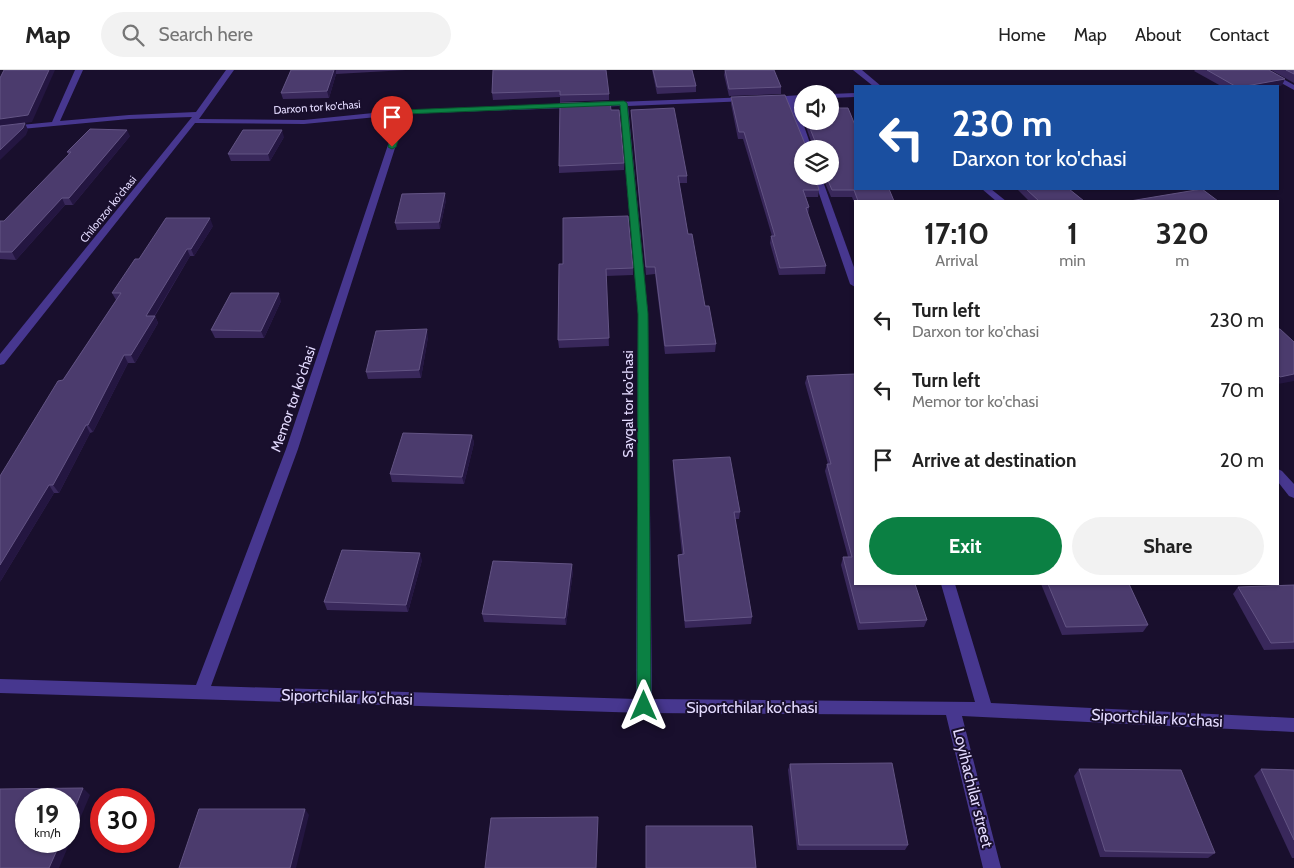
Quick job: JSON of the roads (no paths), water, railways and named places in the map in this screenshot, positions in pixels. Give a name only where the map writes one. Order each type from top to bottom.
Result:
[{"type":"street","points":[[55,124],[79,70]]},
{"type":"street","name":"Chilonzor ko'chasi","points":[[0,361],[196,118],[230,70]]},
{"type":"street","points":[[856,70],[876,85]]},
{"type":"street","points":[[1262,70],[1294,88]]},
{"type":"street","points":[[839,96],[854,95]]},
{"type":"street","points":[[790,98],[805,140]]},
{"type":"street","name":"Darxon tor ko'chasi","points":[[0,129],[129,117],[304,122],[403,112],[794,98]]},
{"type":"street","name":"Sayqal tor ko'chasi","points":[[624,103],[643,314],[644,706]]},
{"type":"street","name":"Memor tor ko'chasi","points":[[201,693],[292,449],[403,112]]},
{"type":"street","points":[[820,185],[852,268]]},
{"type":"street","points":[[987,190],[1000,200]]},
{"type":"street","points":[[1279,475],[1294,493]]},
{"type":"street","points":[[948,585],[984,710]]},
{"type":"street","name":"Siportchilar ko'chasi","points":[[0,686],[644,706],[952,708],[1294,725]]},
{"type":"street","name":"Loyihachilar street","points":[[952,708],[992,868]]}]
